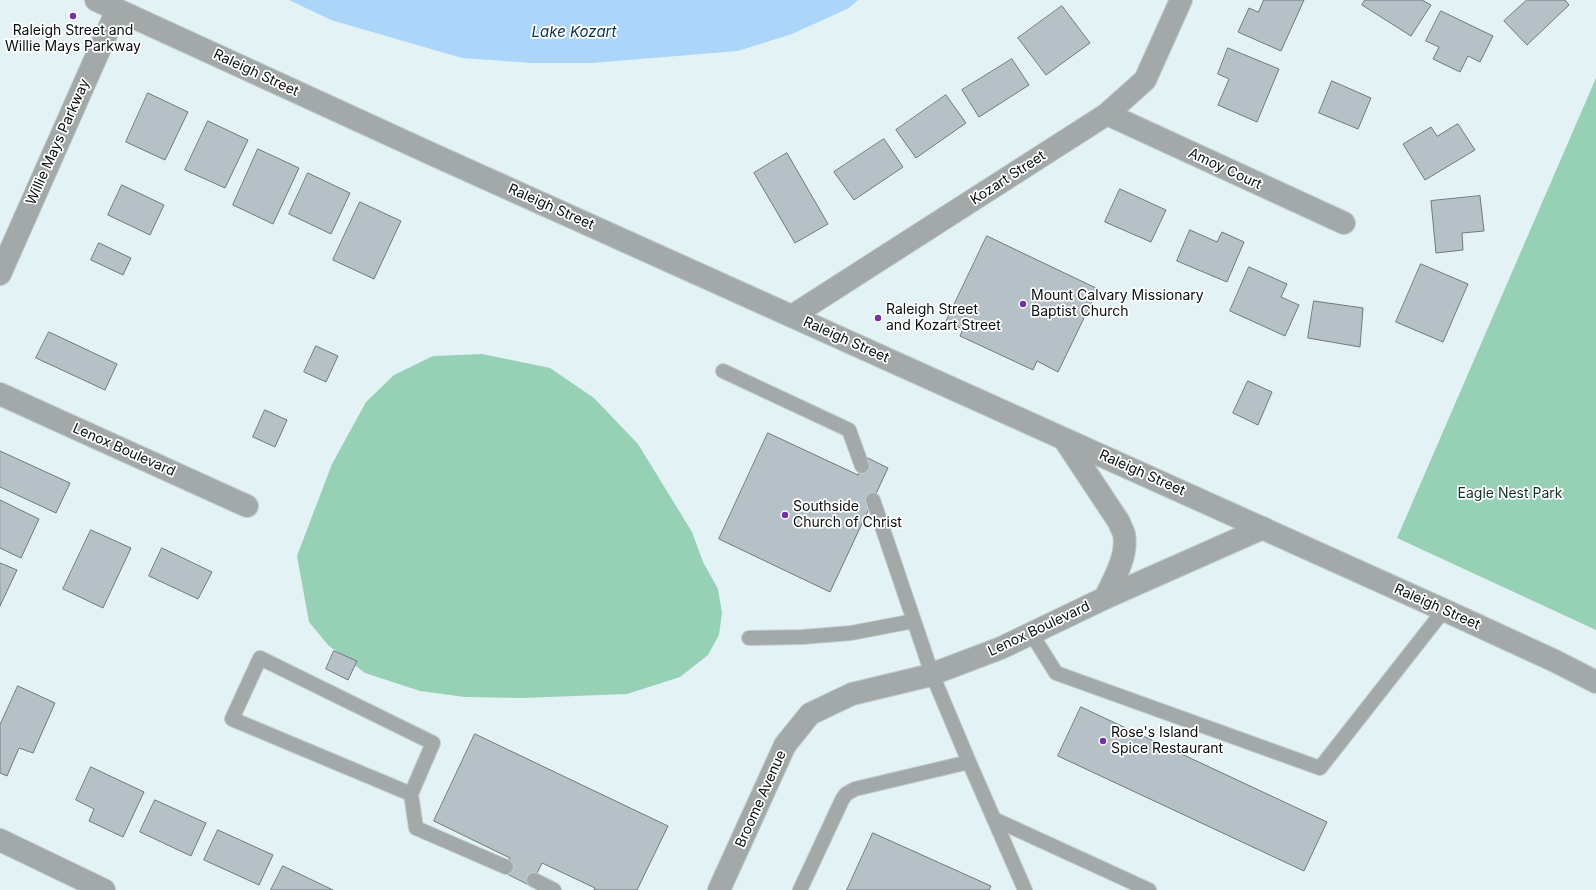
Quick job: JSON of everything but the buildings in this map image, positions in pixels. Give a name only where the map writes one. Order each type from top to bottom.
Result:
[{"type":"street","name":"Raleigh Street","points":[[96,0],[1444,610],[1555,661],[1596,682]]},
{"type":"street","name":"Kozart Street","points":[[792,316],[1107,114],[1146,80],[1181,0]]},
{"type":"street","name":"Willie Mays Parkway","points":[[0,274],[117,10]]},
{"type":"street","name":"Amoy Court","points":[[1107,114],[1344,223]]},
{"type":"street","name":"Lenox Boulevard","points":[[0,394],[248,506]]},
{"type":"street","points":[[1064,438],[1119,522],[1124,534],[1124,549],[1118,571],[1105,598]]},
{"type":"street","name":"Lenox Boulevard","points":[[810,714],[852,694],[932,674],[1001,648],[1105,598],[1263,528]]},
{"type":"street","name":"Broome Avenue","points":[[719,890],[785,745],[810,714]]},
{"type":"street","points":[[0,840],[104,890]]},
{"type":"lane","points":[[723,371],[849,430],[862,466]]},
{"type":"lane","points":[[873,500],[932,674],[1024,890]]},
{"type":"lane","points":[[1031,633],[1056,673],[1320,768],[1444,610]]},
{"type":"lane","points":[[749,638],[802,637],[851,633],[914,621]]},
{"type":"lane","points":[[411,794],[232,719],[260,658],[433,743],[411,794],[416,828],[506,867]]},
{"type":"lane","points":[[800,890],[846,794],[855,790],[969,762]]},
{"type":"lane","points":[[994,819],[1149,890]]},
{"type":"lane","points":[[534,880],[554,890]]},
{"type":"green space","name":"Eagle Nest Park","points":[[1596,78],[1596,630],[1397,538]]},
{"type":"green space","points":[[482,354],[550,368],[594,398],[638,444],[692,532],[703,562],[718,589],[722,613],[719,635],[708,655],[680,677],[627,694],[522,698],[465,697],[420,691],[365,673],[328,645],[309,622],[297,556],[332,464],[366,402],[394,375],[433,356]]},
{"type":"water","name":"Lake Kozart","points":[[289,0],[858,0],[849,8],[792,34],[738,51],[592,63],[532,63],[462,58],[331,20]]},
{"type":"place","name":"Raleigh Street and Willie Mays Parkway","points":[[73,16]]},
{"type":"place","name":"Mount Calvary Missionary Baptist Church","points":[[1023,304]]},
{"type":"place","name":"Raleigh Street and Kozart Street","points":[[878,318]]},
{"type":"place","name":"Southside Church of Christ","points":[[785,515]]},
{"type":"place","name":"Rose's Island Spice Restaurant","points":[[1103,741]]}]
